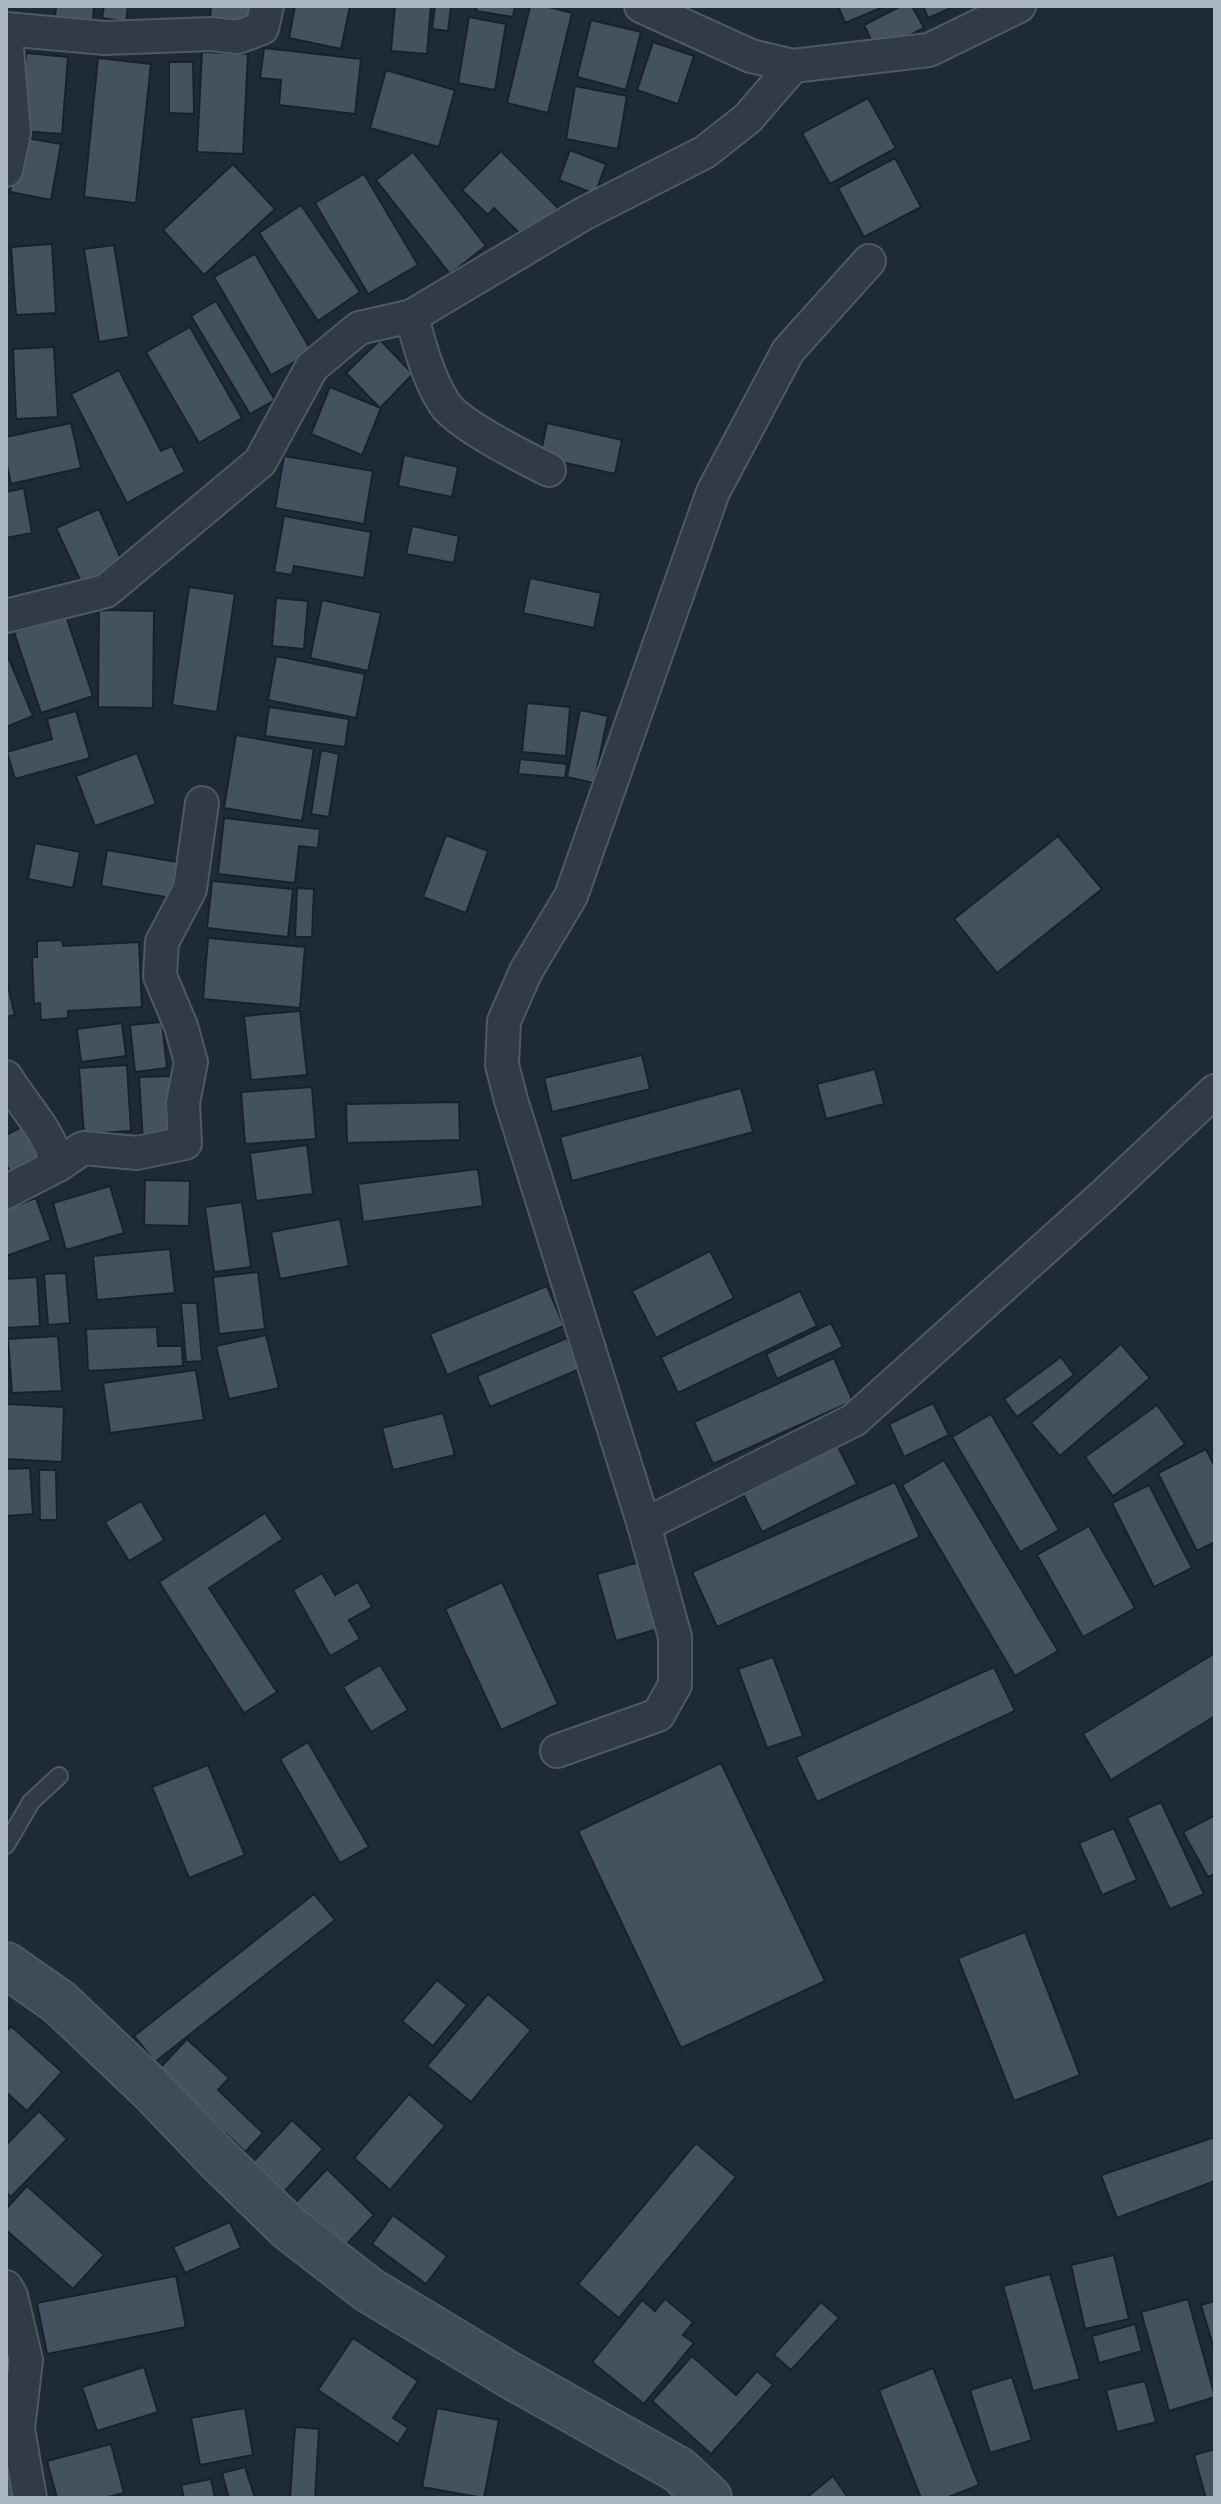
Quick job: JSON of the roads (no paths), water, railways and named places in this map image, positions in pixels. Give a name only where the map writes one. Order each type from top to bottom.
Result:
[{"type":"street","points":[[6,29],[105,38],[211,34],[238,37],[262,28],[267,6]]},
{"type":"street","points":[[641,6],[751,56],[793,66],[929,50],[1019,6]]},
{"type":"street","points":[[6,36],[14,133],[6,170]]},
{"type":"street","points":[[6,616],[106,591],[260,462],[312,367],[359,328],[412,316],[583,214],[705,152],[748,118],[793,66]]},
{"type":"street","points":[[557,1751],[658,1715],[675,1685],[675,1637],[644,1525],[511,1100],[502,1065],[504,1021],[526,971],[571,896],[713,492],[788,351],[869,261]]},
{"type":"street","points":[[412,316],[420,347],[445,406],[487,436],[549,470]]},
{"type":"street","points":[[6,1192],[83,1148],[137,1153],[185,1143],[183,1103],[191,1062],[181,1026],[160,976],[162,942],[190,889],[202,803]]},
{"type":"street","points":[[6,1077],[44,1130],[58,1165]]},
{"type":"street","points":[[644,1525],[854,1420],[1215,1091]]},
{"type":"street","points":[[1103,1196],[1215,1120]]},
{"type":"street","points":[[6,1965],[59,2002],[150,2088],[289,2228],[369,2290],[508,2374],[679,2470],[709,2498]]},
{"type":"street","points":[[6,2287],[11,2296],[26,2360],[18,2429],[30,2498]]},
{"type":"lane","points":[[6,1845],[31,1802],[59,1776]]}]
